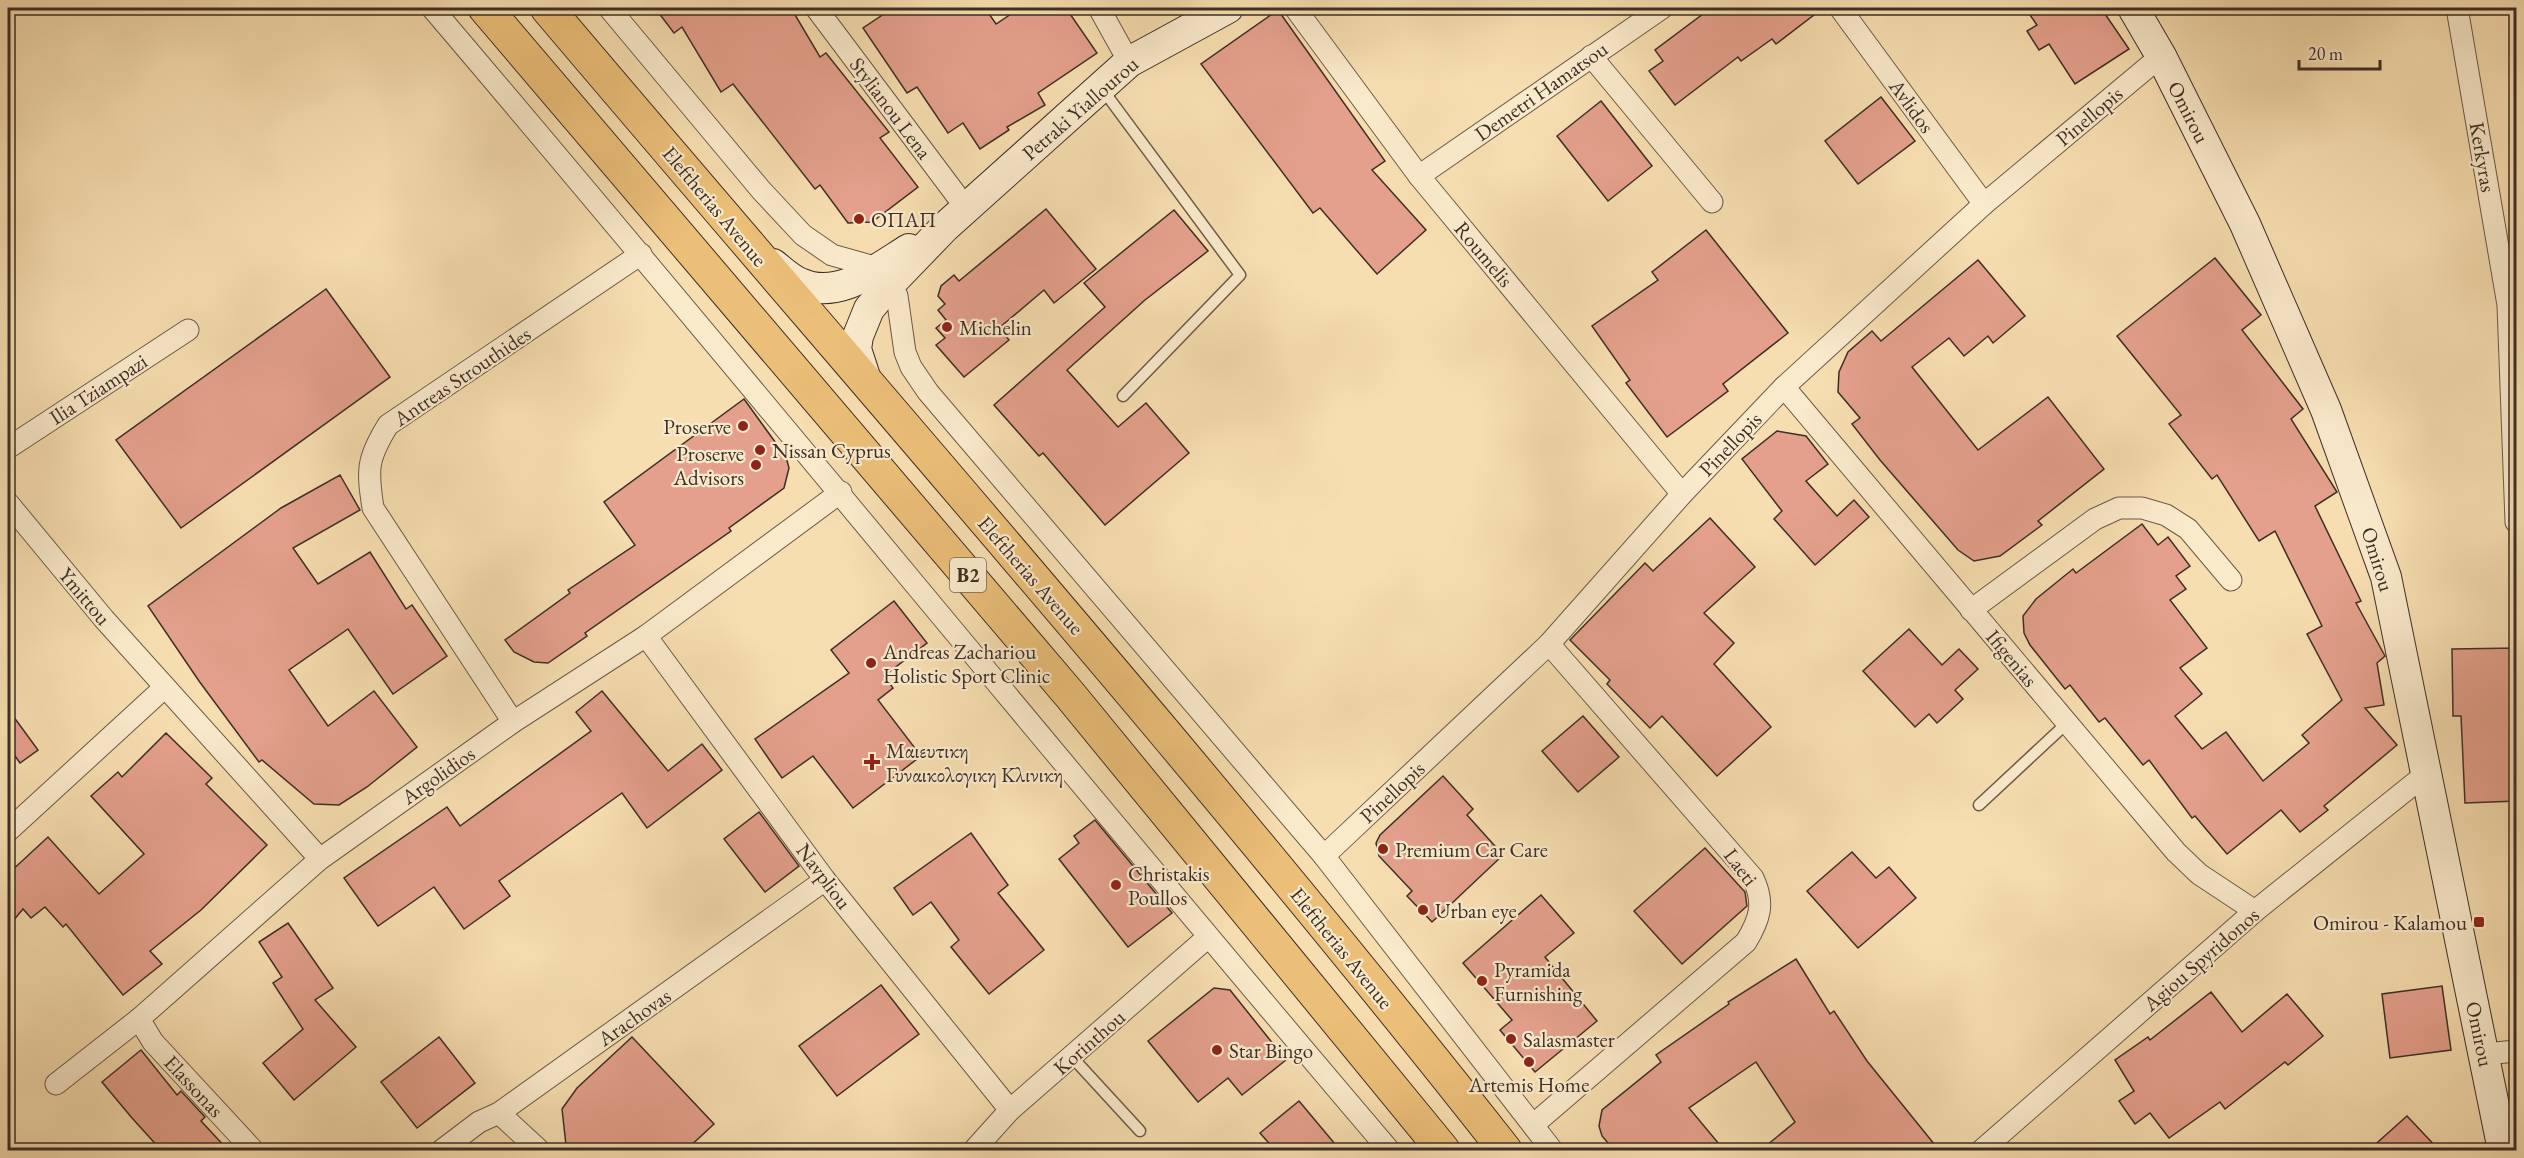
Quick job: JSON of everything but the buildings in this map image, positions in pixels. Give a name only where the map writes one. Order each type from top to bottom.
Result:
[{"type":"highway","name":"B2","points":[[485,8],[1070,695],[1443,1150]]},
{"type":"highway","name":"Eleftherias Avenue","points":[[547,8],[869,388],[1108,664],[1429,1054],[1505,1150]]},
{"type":"street","points":[[432,8],[841,492],[1208,937],[1389,1150]]},
{"type":"street","points":[[609,8],[761,190],[803,235],[832,255],[884,276],[899,308],[905,352],[910,367],[928,392],[1324,856],[1552,1150]]},
{"type":"street","name":"Stylianou Lena","points":[[816,8],[956,217]]},
{"type":"street","points":[[1099,8],[1129,62]]},
{"type":"street","name":"Petraki Yiallourou","points":[[745,242],[797,282],[806,286],[829,289],[884,276],[956,217],[1129,62],[1228,8]]},
{"type":"street","name":"Roumelis","points":[[1295,8],[1419,176],[1682,494]]},
{"type":"street","name":"Demetri Hamatsou","points":[[1419,176],[1662,8]]},
{"type":"street","name":"Avlidos","points":[[1840,8],[1984,204]]},
{"type":"street","name":"Omirou","points":[[2133,8],[2161,56],[2245,224],[2326,410],[2386,577],[2503,1150]]},
{"type":"street","name":"Kerkyras","points":[[2457,8],[2508,305],[2517,522]]},
{"type":"street","points":[[1592,56],[1712,202]]},
{"type":"street","name":"Pinellopis","points":[[1324,856],[1549,644],[1682,494],[1784,387],[1984,204],[2161,56]]},
{"type":"street","name":"Antreas Strouthides","points":[[513,722],[373,508],[368,475],[373,451],[388,425],[641,254]]},
{"type":"street","name":"Petraki Yiallourou","points":[[869,388],[856,350],[858,336],[884,276]]},
{"type":"street","name":"Ilia Tziampazi","points":[[8,448],[188,330]]},
{"type":"street","name":"Ifigenias","points":[[1784,387],[2186,863],[2255,911]]},
{"type":"street","name":"Argolidios","points":[[56,1084],[139,1019],[320,859],[513,722],[646,636],[841,492]]},
{"type":"street","name":"Ymittou","points":[[8,503],[104,619],[320,859]]},
{"type":"street","points":[[1971,610],[2095,519],[2119,508],[2142,508],[2166,515],[2181,524],[2188,529],[2231,580]]},
{"type":"street","name":"Navpliou","points":[[646,636],[825,880],[1010,1110]]},
{"type":"street","name":"Laeti","points":[[1533,1125],[1746,942],[1756,924],[1761,906],[1760,892],[1753,878],[1549,644]]},
{"type":"street","points":[[8,831],[165,687]]},
{"type":"street","name":"Agiou Spyridonos","points":[[1982,1150],[2255,911],[2426,774]]},
{"type":"street","name":"Arachovas","points":[[442,1150],[479,1122],[499,1113],[825,880]]},
{"type":"street","name":"Korinthou","points":[[974,1150],[1010,1110],[1208,937]]},
{"type":"street","name":"Elassonas","points":[[139,1019],[153,1042],[253,1150]]},
{"type":"street","points":[[2485,1054],[2517,1051]]},
{"type":"street","points":[[499,1113],[538,1150]]},
{"type":"lane","points":[[1101,87],[1240,275],[1123,396]]},
{"type":"lane","points":[[1979,805],[2067,723]]},
{"type":"lane","points":[[1072,1057],[1140,1131]]},
{"type":"place","name":"ΟΠΑΠ","points":[[859,219]]},
{"type":"place","name":"Michelin","points":[[947,327]]},
{"type":"place","name":"Proserve","points":[[743,426]]},
{"type":"place","name":"Nissan Cyprus","points":[[760,450]]},
{"type":"place","name":"Proserve Advisors","points":[[756,465]]},
{"type":"place","name":"Andreas Zachariou Holistic Sport Clinic","points":[[871,663]]},
{"type":"place","name":"Μαιευτικη Γυναικολογικη Κλινικη","points":[[872,762]]},
{"type":"place","name":"Premium Car Care","points":[[1383,849]]},
{"type":"place","name":"Christakis Poullos","points":[[1116,885]]},
{"type":"place","name":"Urban eye","points":[[1423,910]]},
{"type":"place","name":"Omirou - Kalamou","points":[[2479,922]]},
{"type":"place","name":"Pyramida Furnishing","points":[[1482,981]]},
{"type":"place","name":"Salasmaster","points":[[1511,1039]]},
{"type":"place","name":"Star Bingo","points":[[1217,1050]]},
{"type":"place","name":"Artemis Home","points":[[1529,1062]]}]
